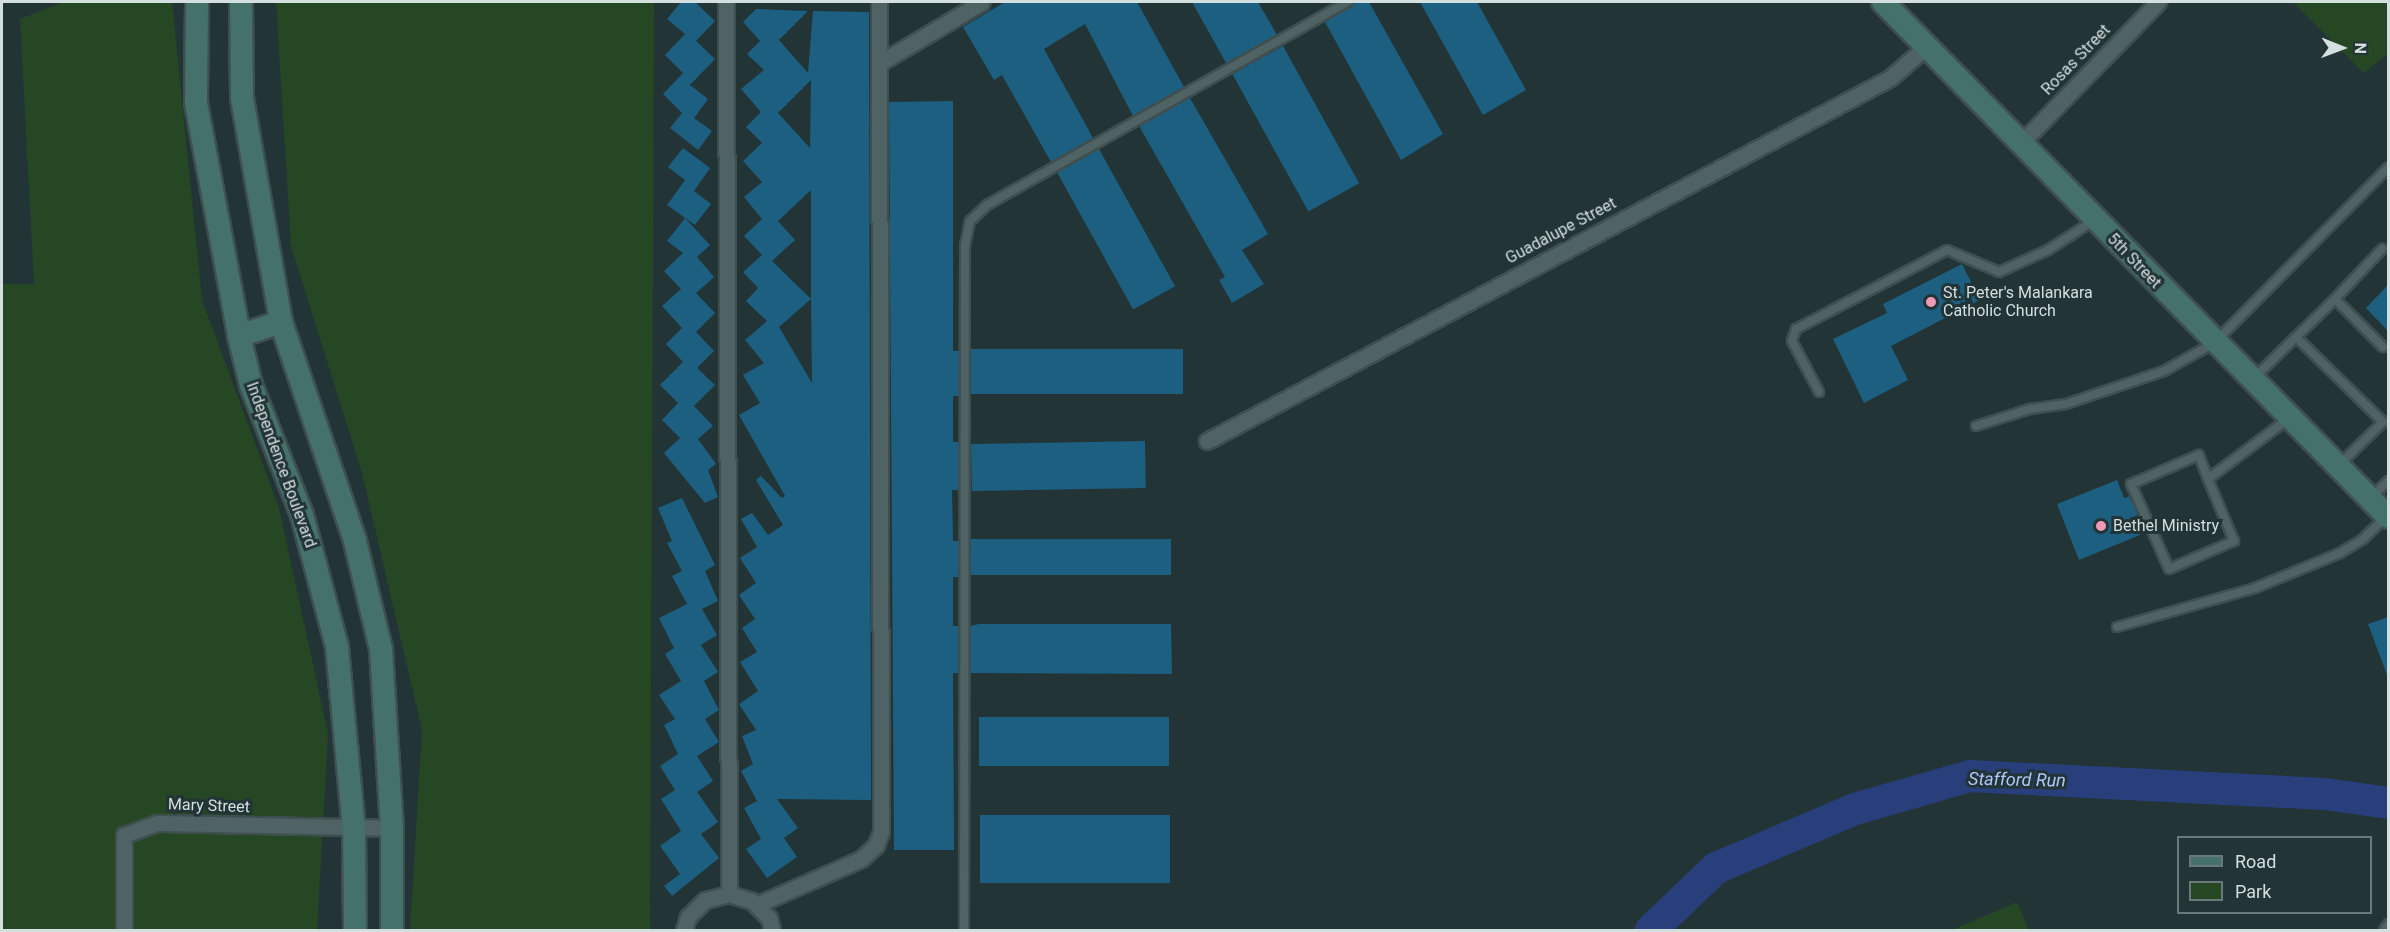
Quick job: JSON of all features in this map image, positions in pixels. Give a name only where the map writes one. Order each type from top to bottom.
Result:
[{"type":"main road","name":"Independence Boulevard","points":[[197,2],[196,103],[239,336],[251,385],[302,515],[337,647],[354,829],[355,930]]},
{"type":"main road","points":[[241,2],[242,98],[281,322],[355,541],[381,649],[392,828],[392,930]]},
{"type":"main road","name":"5th Street","points":[[1883,2],[2214,343],[2388,517]]},
{"type":"main road","points":[[239,336],[281,322]]},
{"type":"street","points":[[726,2],[729,894]]},
{"type":"street","points":[[756,905],[861,859],[876,845],[881,832],[881,62],[879,2]]},
{"type":"street","points":[[881,62],[982,2]]},
{"type":"street","name":"Rosas Street","points":[[2021,143],[2158,2]]},
{"type":"street","name":"Guadalupe Street","points":[[1208,441],[1890,78],[1927,46]]},
{"type":"street","name":"Mary Street","points":[[124,930],[124,835],[157,823],[354,829]]},
{"type":"street","points":[[354,829],[392,828]]},
{"type":"street","points":[[684,930],[688,917],[705,900],[729,894],[756,905],[769,918],[772,930]]},
{"type":"lane","points":[[964,930],[965,246],[970,221],[987,205],[1348,2]]},
{"type":"lane","points":[[1976,426],[2030,409],[2066,404],[2164,371],[2214,343],[2388,168]]},
{"type":"lane","points":[[1819,393],[1792,341],[1796,329],[1947,250],[1999,272],[2048,250],[2094,220]]},
{"type":"lane","points":[[2252,380],[2382,249]]},
{"type":"lane","points":[[2335,298],[2383,347]]},
{"type":"lane","points":[[2296,337],[2386,419],[2338,467]]},
{"type":"lane","points":[[2208,479],[2289,418]]},
{"type":"lane","points":[[2199,455],[2208,479],[2234,541],[2169,569],[2131,484],[2199,455]]},
{"type":"lane","points":[[2370,499],[2388,481]]},
{"type":"lane","points":[[2117,627],[2254,588],[2340,553],[2363,539],[2388,517]]},
{"type":"lane","points":[[2384,930],[2388,924]]},
{"type":"green space","points":[[63,2],[172,2],[202,300],[279,508],[328,734],[317,930],[2,930],[2,284],[34,284],[20,19]]},
{"type":"green space","points":[[276,2],[654,2],[650,930],[410,930],[422,730],[362,473],[291,246]]},
{"type":"green space","points":[[2293,2],[2388,2],[2388,53],[2364,73]]},
{"type":"green space","points":[[2017,902],[2029,930],[1952,930]]},
{"type":"building","points":[[681,2],[695,2],[715,21],[696,41],[715,59],[690,85],[708,99],[694,118],[712,131],[698,150],[670,128],[682,113],[663,94],[683,73],[665,55],[685,34],[667,19]]},
{"type":"building","points":[[1005,2],[1137,2],[1184,87],[1133,116],[1085,24],[1044,49],[1093,138],[1051,162],[1002,75],[994,80],[963,27]]},
{"type":"building","points":[[1192,2],[1258,2],[1277,35],[1226,63]]},
{"type":"building","points":[[1354,2],[1369,2],[1443,134],[1401,160],[1325,22]]},
{"type":"building","points":[[1420,2],[1477,2],[1526,90],[1483,115]]},
{"type":"building","points":[[756,9],[808,11],[779,40],[808,73],[813,11],[869,12],[871,800],[777,799],[798,828],[784,838],[797,857],[767,878],[746,849],[761,839],[744,808],[757,801],[741,771],[753,764],[742,736],[756,730],[739,704],[758,691],[740,662],[757,652],[742,628],[755,619],[739,595],[756,583],[740,558],[757,547],[741,519],[752,513],[768,535],[783,525],[756,480],[761,476],[782,498],[785,496],[739,415],[760,403],[743,375],[764,363],[745,340],[767,321],[746,301],[758,288],[743,272],[762,255],[744,236],[762,219],[744,197],[762,182],[743,161],[762,143],[746,127],[761,112],[741,89],[764,70],[747,54],[760,41],[743,22]],"holes":[[[811,80],[810,148],[778,113]],[[811,190],[811,299],[772,261],[795,240],[778,221]],[[811,299],[812,383],[779,327]]]},
{"type":"building","points":[[1283,46],[1359,183],[1308,211],[1232,74]]},
{"type":"building","points":[[1190,98],[1268,234],[1242,250],[1264,284],[1232,303],[1219,280],[1225,277],[1139,126]]},
{"type":"building","points":[[953,101],[953,351],[959,351],[959,396],[953,396],[953,442],[959,442],[959,490],[952,490],[953,541],[959,541],[959,577],[953,577],[953,626],[958,626],[958,673],[953,673],[954,850],[894,850],[889,102]]},
{"type":"building","points":[[683,148],[710,168],[694,191],[711,204],[695,225],[667,205],[685,180],[668,167]]},
{"type":"building","points":[[1099,149],[1175,286],[1133,310],[1057,172]]},
{"type":"building","points":[[685,218],[710,245],[697,257],[714,277],[696,293],[715,313],[696,332],[714,351],[697,368],[715,385],[694,406],[713,426],[698,439],[716,464],[708,470],[718,497],[705,503],[664,453],[680,438],[662,420],[678,403],[660,385],[683,362],[666,344],[682,328],[662,306],[681,289],[664,271],[683,253],[667,241]]},
{"type":"building","points":[[1962,264],[1980,300],[1891,346],[1908,380],[1864,403],[1833,339],[1887,313],[1883,304]]},
{"type":"building","points":[[2388,285],[2388,331],[2366,308]]},
{"type":"building","points":[[971,349],[1183,349],[1183,394],[971,394]]},
{"type":"building","points":[[1145,441],[1146,488],[972,491],[971,444]]},
{"type":"building","name":"Bethel Ministry","points":[[2117,480],[2124,498],[2130,496],[2138,515],[2133,517],[2140,535],[2079,560],[2057,504]]},
{"type":"building","points":[[682,498],[715,565],[705,571],[718,601],[702,609],[717,635],[701,645],[718,672],[704,681],[719,710],[705,719],[719,742],[697,756],[713,781],[697,792],[718,822],[701,834],[719,858],[672,896],[664,886],[680,874],[660,846],[681,831],[661,799],[675,790],[660,766],[678,754],[664,725],[675,719],[659,695],[681,681],[665,654],[674,648],[659,618],[687,604],[672,576],[682,571],[667,543],[672,541],[658,508]]},
{"type":"building","points":[[971,539],[1171,539],[1171,575],[971,575]]},
{"type":"building","points":[[2388,617],[2388,675],[2387,675],[2368,624]]},
{"type":"building","points":[[979,624],[1171,624],[1172,674],[970,673],[970,626]]},
{"type":"building","points":[[979,717],[1169,717],[1169,766],[979,766]]},
{"type":"building","points":[[980,815],[1170,815],[1170,883],[980,883]]},
{"type":"waterway","name":"Stafford Run","points":[[1651,930],[1716,868],[1855,809],[1970,776],[2325,794],[2388,803]]},
{"type":"place","name":"St. Peter's Malankara Catholic Church","points":[[1931,302]]},
{"type":"place","name":"Bethel Ministry","points":[[2101,526]]}]
